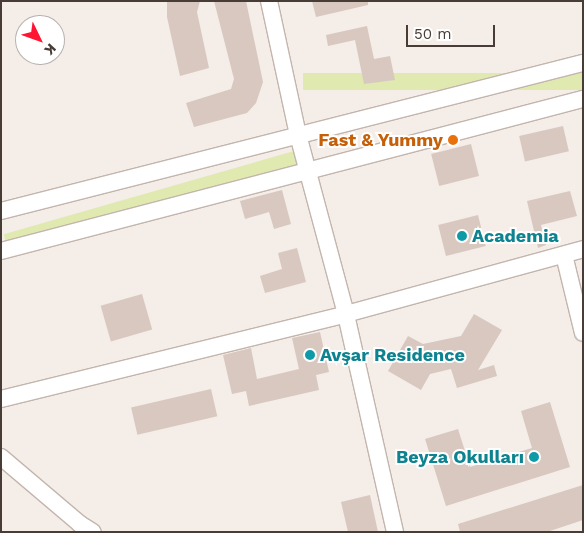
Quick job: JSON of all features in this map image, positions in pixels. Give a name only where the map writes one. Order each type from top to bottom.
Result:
[{"type":"street","points":[[269,1],[298,135],[346,314],[396,532]]},
{"type":"street","points":[[1,211],[583,63]]},
{"type":"street","points":[[1,251],[583,99]]},
{"type":"street","points":[[1,399],[346,314],[583,249]]},
{"type":"street","points":[[564,254],[583,333]]},
{"type":"street","points":[[1,457],[80,524],[93,532]]},
{"type":"green space","points":[[303,73],[583,73],[583,90],[303,90]]},
{"type":"green space","points":[[294,151],[299,168],[9,252],[4,234]]},
{"type":"building","points":[[167,1],[200,1],[197,12],[209,68],[180,76],[167,17]]},
{"type":"building","points":[[214,1],[246,1],[263,82],[256,103],[247,113],[194,127],[186,103],[231,89],[234,79]]},
{"type":"building","points":[[312,1],[368,1],[368,5],[316,17]]},
{"type":"building","points":[[367,26],[374,59],[390,56],[395,80],[364,84],[355,40],[328,46],[326,35]]},
{"type":"building","points":[[563,126],[569,151],[525,161],[519,136]]},
{"type":"building","name":"Academia","points":[[471,144],[479,176],[439,186],[431,154]]},
{"type":"building","points":[[282,190],[291,224],[274,229],[269,212],[245,219],[240,201]]},
{"type":"building","points":[[570,191],[577,216],[541,225],[546,245],[538,248],[527,201]]},
{"type":"building","name":"Academia","points":[[478,215],[486,246],[446,256],[438,225]]},
{"type":"building","points":[[297,248],[306,282],[265,293],[260,276],[282,269],[278,253]]},
{"type":"building","points":[[142,294],[152,330],[111,341],[101,306]]},
{"type":"building","points":[[474,314],[502,330],[478,370],[494,365],[497,376],[457,388],[451,369],[430,374],[421,390],[388,371],[408,336],[423,344],[461,336]]},
{"type":"building","points":[[320,332],[329,372],[316,375],[319,390],[249,406],[246,391],[232,394],[223,355],[251,348],[257,379],[299,369],[292,338]]},
{"type":"building","points":[[211,389],[217,416],[137,435],[131,407]]},
{"type":"building","name":"Beyza Okulları","points":[[550,402],[570,467],[446,506],[425,439],[458,429],[470,467],[532,448],[521,411]]},
{"type":"building","points":[[583,485],[583,520],[547,532],[460,532],[458,524]]},
{"type":"building","points":[[370,495],[378,532],[348,532],[341,502]]},
{"type":"place","name":"Fast & Yummy","points":[[453,140]]},
{"type":"place","name":"Academia","points":[[462,236]]},
{"type":"place","name":"Avşar Residence","points":[[310,355]]},
{"type":"place","name":"Beyza Okulları","points":[[534,457]]}]
